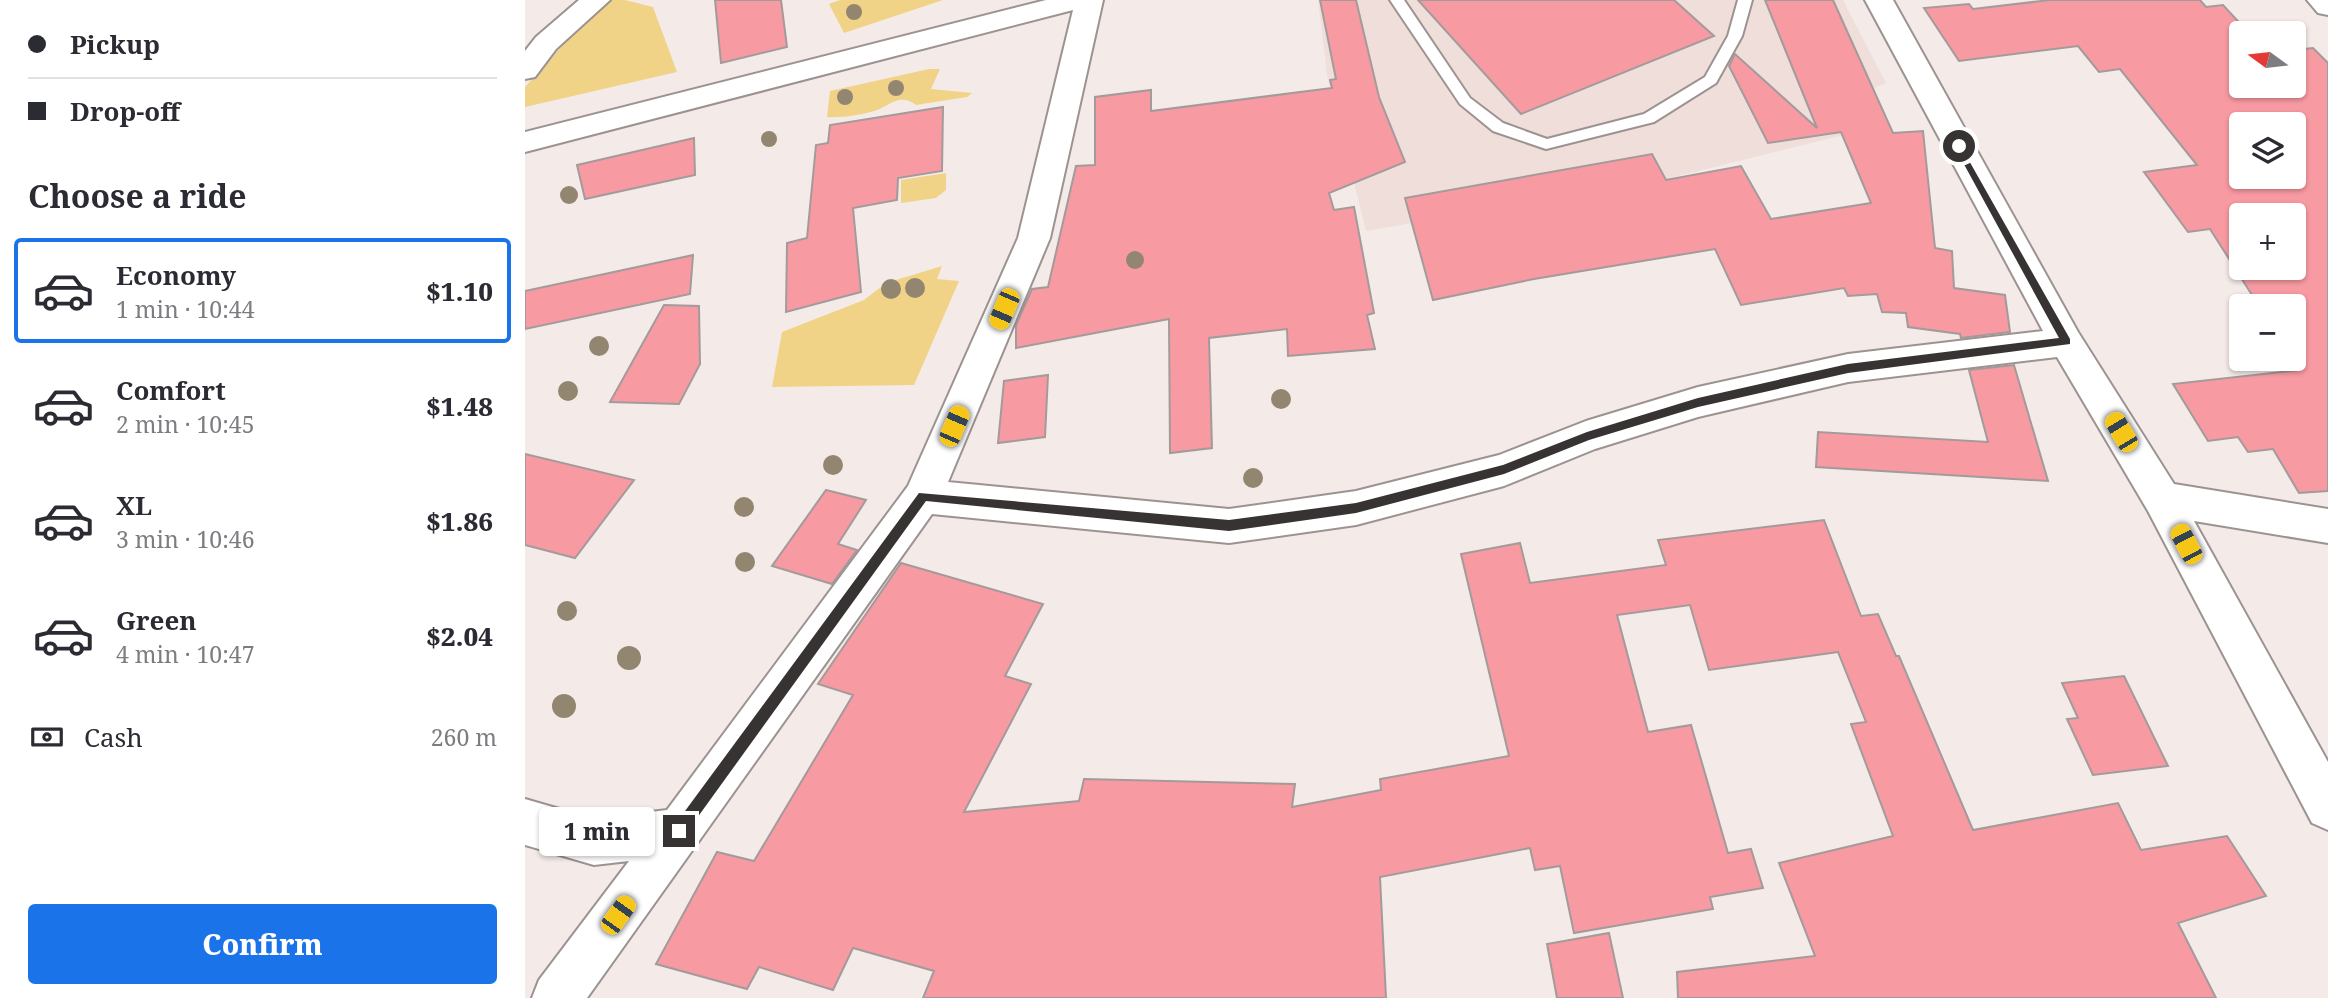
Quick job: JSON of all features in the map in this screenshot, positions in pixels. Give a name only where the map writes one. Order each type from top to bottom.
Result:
[{"type":"street","points":[[525,70],[546,43],[596,0]]},
{"type":"street","points":[[525,142],[1079,0]]},
{"type":"street","points":[[557,998],[923,496],[1034,238],[1089,0]]},
{"type":"street","points":[[1879,0],[2066,342],[2162,499],[2328,807]]},
{"type":"street","points":[[2321,0],[2328,7]]},
{"type":"street","points":[[923,496],[1229,526],[1356,508],[1504,470],[1587,436],[1698,402],[1848,368],[2066,342]]},
{"type":"street","points":[[2162,499],[2328,526]]},
{"type":"street","points":[[525,822],[594,842],[679,831]]},
{"type":"lane","points":[[1397,0],[1465,101],[1498,127],[1546,144],[1649,118],[1711,80],[1734,36],[1745,0]]},
{"type":"shaded area","points":[[603,0],[625,0],[653,7],[677,72],[525,107],[525,87]]},
{"type":"shaded area","points":[[840,0],[943,0],[844,33],[829,4]]},
{"type":"shaded area","points":[[1318,0],[1843,0],[1886,83],[1865,92],[1872,128],[1658,181],[1366,231],[1327,75]]},
{"type":"shaded area","points":[[929,69],[940,69],[931,89],[972,93],[967,97],[916,105],[910,101],[899,100],[869,112],[827,117],[830,91]]},
{"type":"shaded area","points":[[946,173],[946,190],[936,198],[901,203],[901,180]]},
{"type":"shaded area","points":[[942,266],[937,279],[959,281],[914,385],[772,387],[782,332],[864,300],[886,283]]},
{"type":"building","points":[[715,0],[781,0],[787,47],[721,63]]},
{"type":"building","points":[[1320,0],[1356,0],[1379,97],[1405,162],[1329,193],[1334,210],[1354,207],[1374,313],[1367,315],[1375,349],[1288,356],[1287,329],[1209,338],[1212,448],[1170,453],[1169,319],[1016,348],[1016,325],[1032,289],[1048,287],[1076,166],[1095,165],[1095,97],[1151,90],[1151,111],[1332,88],[1330,80],[1336,79]]},
{"type":"building","points":[[1418,0],[1674,0],[1714,36],[1521,114]]},
{"type":"building","points":[[1765,0],[1833,0],[1893,133],[1923,131],[1935,248],[1952,251],[1954,288],[2005,295],[2010,332],[1961,338],[1960,334],[1908,327],[1906,313],[1882,312],[1877,294],[1848,296],[1844,288],[1741,305],[1715,249],[1534,279],[1433,300],[1405,198],[1652,154],[1666,180],[1741,166],[1771,219],[1871,203],[1841,132],[1768,143],[1729,66],[1735,54],[1817,128]]},
{"type":"building","points":[[2050,0],[2200,0],[2206,7],[2223,5],[2238,21],[2229,21],[2229,98],[2307,98],[2307,49],[2313,48],[2328,63],[2328,491],[2299,493],[2273,449],[2248,452],[2238,437],[2208,441],[2173,384],[2306,371],[2306,294],[2251,294],[2242,280],[2306,280],[2306,203],[2229,203],[2229,259],[2210,229],[2188,232],[2144,172],[2197,165],[2120,69],[2099,72],[2078,46],[1959,61],[1924,8],[1969,4],[1973,9]]},
{"type":"building","points":[[943,107],[942,171],[898,178],[897,200],[853,208],[861,292],[786,312],[787,243],[807,238],[816,145],[828,143],[830,125]]},
{"type":"building","points":[[694,138],[695,175],[585,199],[577,165]]},
{"type":"building","points":[[693,255],[690,294],[525,329],[525,291]]},
{"type":"building","points":[[664,305],[699,306],[700,364],[679,404],[610,402]]},
{"type":"building","points":[[2014,365],[2048,481],[1816,467],[1818,432],[1988,442],[1969,370]]},
{"type":"building","points":[[1048,375],[1045,437],[998,443],[1004,381]]},
{"type":"building","points":[[525,454],[634,480],[575,558],[525,545]]},
{"type":"building","points":[[826,490],[866,500],[838,544],[857,550],[832,584],[772,566]]},
{"type":"building","points":[[1824,520],[1861,616],[1878,614],[1896,656],[1899,656],[1973,830],[2118,803],[2141,850],[2227,836],[2266,896],[2178,923],[2216,998],[1678,998],[1677,972],[1815,956],[1779,863],[1893,836],[1851,724],[1866,722],[1838,652],[1709,670],[1690,605],[1617,615],[1648,732],[1691,725],[1728,853],[1751,849],[1763,888],[1710,897],[1713,909],[1574,933],[1560,866],[1535,870],[1530,848],[1380,877],[1386,998],[923,998],[934,971],[853,948],[833,990],[759,967],[747,989],[656,964],[717,852],[754,861],[853,695],[818,684],[901,563],[1043,604],[1005,676],[1031,684],[964,812],[1079,801],[1084,779],[1295,784],[1292,807],[1381,790],[1380,779],[1509,756],[1461,554],[1520,543],[1530,583],[1666,565],[1658,540]]},
{"type":"building","points":[[2124,676],[2168,766],[2093,775],[2067,719],[2078,718],[2062,683]]},
{"type":"building","points":[[1609,933],[1623,998],[1557,998],[1547,944]]},
{"type":"route","points":[[679,831],[923,496],[1229,526],[1356,508],[1504,470],[1587,436],[1698,402],[1848,368],[2066,342],[1959,146]]}]
